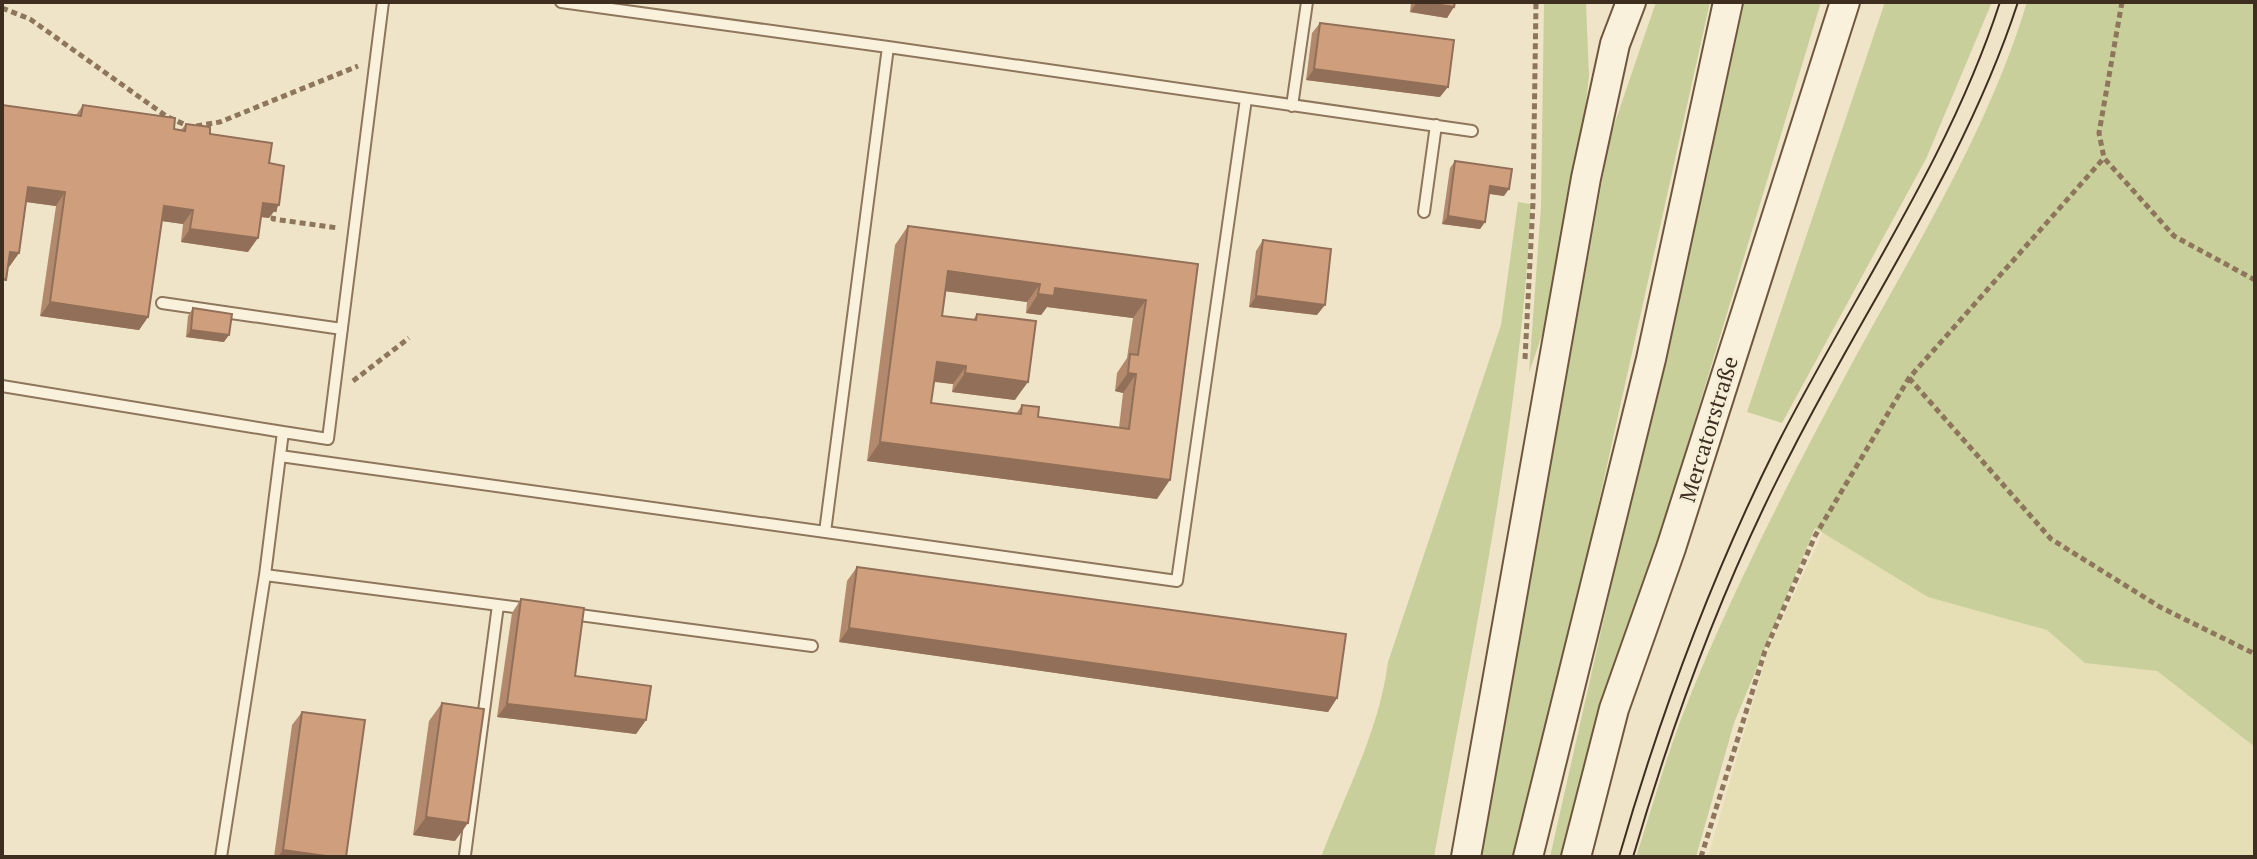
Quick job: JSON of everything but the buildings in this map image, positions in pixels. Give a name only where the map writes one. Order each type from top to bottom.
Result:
[{"type":"main road","points":[[1610,2],[1615,44]]},
{"type":"main road","points":[[1466,857],[1586,178],[1615,44],[1631,2]]},
{"type":"main road","points":[[1528,857],[1651,359],[1728,2]]},
{"type":"main road","name":"Mercatorstraße","points":[[1576,857],[1614,709],[1671,548],[1845,2]]},
{"type":"lane","points":[[2,386],[328,439],[383,2]]},
{"type":"lane","points":[[561,2],[1472,131]]},
{"type":"lane","points":[[1292,106],[1307,2]]},
{"type":"lane","points":[[825,532],[888,47]]},
{"type":"lane","points":[[280,456],[1177,581],[1246,99]]},
{"type":"lane","points":[[1424,212],[1436,125]]},
{"type":"lane","points":[[162,303],[342,329]]},
{"type":"lane","points":[[221,857],[265,575],[283,432]]},
{"type":"lane","points":[[265,575],[545,611]]},
{"type":"lane","points":[[465,855],[498,605]]},
{"type":"lane","points":[[560,613],[812,646]]},
{"type":"path","points":[[1524,369],[1533,203],[1536,2]]},
{"type":"path","points":[[2122,2],[2099,133],[2104,158],[2174,236],[2255,280]]},
{"type":"path","points":[[2,8],[30,19],[166,116],[190,127],[220,122],[375,59]]},
{"type":"path","points":[[189,140],[190,127]]},
{"type":"path","points":[[1701,857],[1765,651],[1815,536],[1909,378],[2104,158]]},
{"type":"path","points":[[277,193],[273,219],[354,230]]},
{"type":"path","points":[[335,380],[353,381],[409,338]]},
{"type":"path","points":[[1909,378],[2051,539],[2160,607],[2255,654]]},
{"type":"shaded area","points":[[1833,511],[1928,596],[2047,630],[2085,663],[2157,671],[2255,747],[2255,857],[1708,857],[1769,648]]},
{"type":"green space","points":[[1544,2],[1586,2],[1589,76],[1547,320],[1529,373],[1541,206]]},
{"type":"green space","points":[[1656,2],[1710,2],[1520,857],[1480,857],[1610,137]]},
{"type":"green space","points":[[1743,2],[1821,2],[1563,857],[1550,857]]},
{"type":"green space","points":[[1885,2],[1992,2],[1926,159],[1782,423],[1747,412]]},
{"type":"green space","points":[[2027,2],[2255,2],[2255,747],[2157,671],[2085,663],[2047,630],[1928,597],[1815,528],[1734,723],[1696,857],[1636,857],[1681,719],[1734,596],[1813,436],[1965,155],[2009,54]]},
{"type":"green space","points":[[1518,202],[1531,204],[1517,369],[1493,532],[1434,857],[1321,857],[1369,737],[1384,688],[1388,662],[1501,325]]},
{"type":"tram line","points":[[1619,857],[1670,699],[1730,545],[1806,390],[1927,173],[1979,60],[2000,2]]},
{"type":"tram line","points":[[1633,857],[1683,701],[1744,550],[1821,395],[1944,175],[1996,61],[2018,2]]}]
